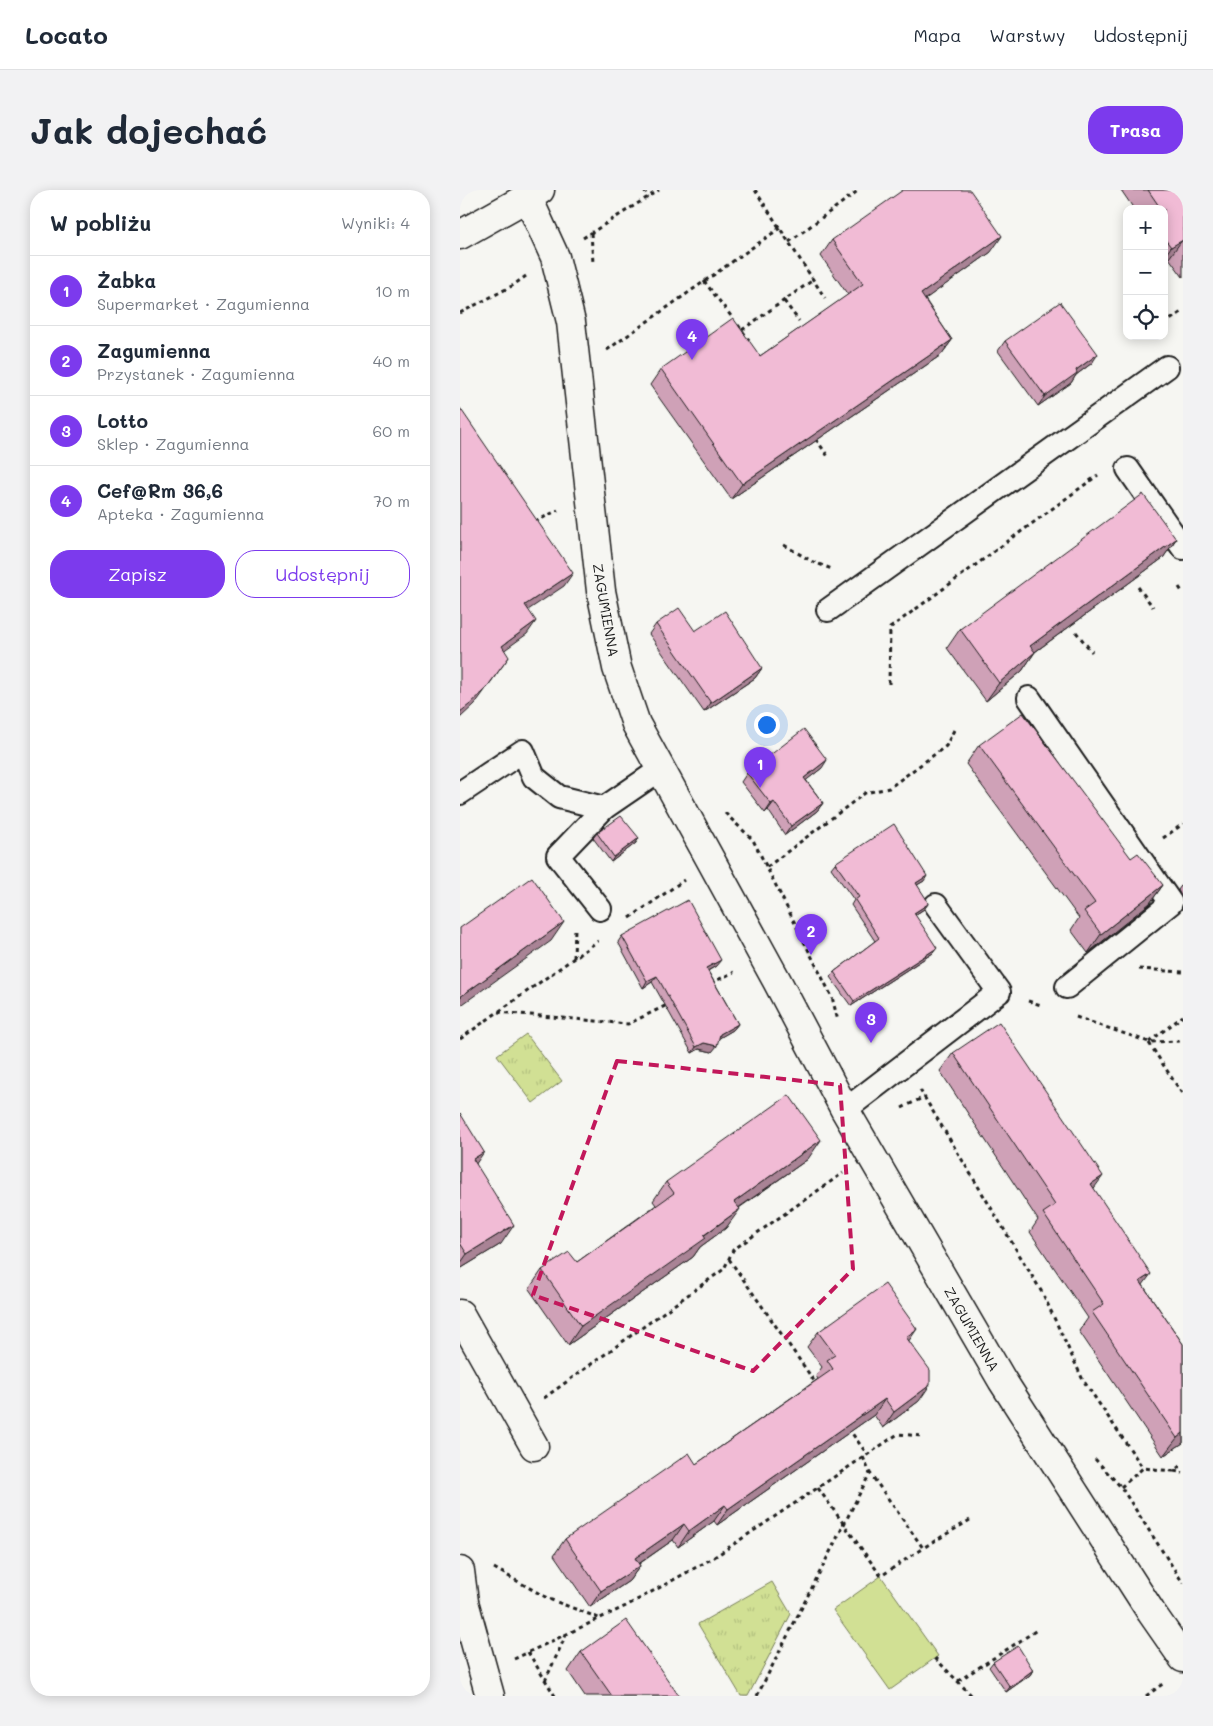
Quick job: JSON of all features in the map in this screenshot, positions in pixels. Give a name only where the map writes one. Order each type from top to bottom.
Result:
[{"type":"street","points":[[460,235],[534,194]]},
{"type":"street","name":"ZAGUMIENNA","points":[[534,194],[555,257],[571,322],[601,591],[617,668],[636,724],[777,981],[845,1110],[1002,1380],[1151,1612],[1183,1658]]},
{"type":"street","points":[[460,1314],[534,1446]]},
{"type":"street","points":[[460,1572],[464,1602],[486,1684]]},
{"type":"lane","points":[[828,610],[1167,368]]},
{"type":"lane","points":[[1128,468],[1183,548]]},
{"type":"lane","points":[[1029,698],[1171,903],[1067,986]]},
{"type":"lane","points":[[460,793],[523,752],[534,777],[559,797],[604,808]]},
{"type":"lane","points":[[600,909],[558,856],[604,808],[661,769]]},
{"type":"lane","points":[[845,1110],[999,992],[936,905]]},
{"type":"path","points":[[644,190],[648,198]]},
{"type":"path","points":[[755,190],[825,298]]},
{"type":"path","points":[[789,242],[859,190]]},
{"type":"path","points":[[599,355],[780,228]]},
{"type":"path","points":[[742,330],[813,280]]},
{"type":"path","points":[[704,281],[753,346]]},
{"type":"path","points":[[784,301],[799,321]]},
{"type":"path","points":[[1168,321],[1183,311]]},
{"type":"path","points":[[812,434],[829,458]]},
{"type":"path","points":[[889,684],[890,628],[1105,470]]},
{"type":"path","points":[[531,524],[563,508]]},
{"type":"path","points":[[1138,587],[1153,606]]},
{"type":"path","points":[[1179,587],[1183,593]]},
{"type":"path","points":[[1076,632],[1092,652]]},
{"type":"path","points":[[767,867],[865,794],[889,788],[946,746],[954,730]]},
{"type":"path","points":[[628,920],[691,876]]},
{"type":"path","points":[[460,1038],[605,936]]},
{"type":"path","points":[[707,985],[742,968]]},
{"type":"path","points":[[498,1012],[628,1024],[672,1002]]},
{"type":"path","points":[[1149,1042],[1183,1016]]},
{"type":"path","points":[[1149,1042],[1183,1041]]},
{"type":"path","points":[[1149,1042],[1183,1095]]},
{"type":"path","points":[[904,1064],[1043,1294],[1083,1380],[1143,1468]]},
{"type":"path","points":[[518,1417],[724,1269],[733,1250],[843,1172]]},
{"type":"path","points":[[729,1260],[821,1390]]},
{"type":"path","points":[[844,1422],[867,1454]]},
{"type":"path","points":[[486,1684],[528,1652],[600,1619],[713,1558],[898,1434],[922,1436]]},
{"type":"path","points":[[863,1457],[870,1473],[923,1548]]},
{"type":"path","points":[[1173,1471],[1183,1464]]},
{"type":"path","points":[[1121,1487],[1143,1468],[1183,1473]]},
{"type":"path","points":[[757,1696],[870,1473]]},
{"type":"path","points":[[818,1488],[881,1576],[970,1520]]},
{"type":"path","points":[[489,1566],[549,1599],[600,1619]]},
{"type":"path","points":[[958,1680],[1037,1630]]},
{"type":"path","points":[[545,1681],[566,1634]]},
{"type":"path","points":[[528,1652],[556,1696]]},
{"type":"path","points":[[935,1658],[972,1696]]},
{"type":"highlighted area","points":[[617,1061],[840,1085],[853,1269],[753,1371],[533,1295]]},
{"type":"green space","points":[[526,1034],[562,1081],[533,1103],[497,1055]]},
{"type":"green space","points":[[881,1576],[938,1656],[890,1690],[833,1610]]},
{"type":"green space","points":[[772,1582],[791,1614],[748,1696],[741,1696],[698,1624]]},
{"type":"building","points":[[903,190],[970,190],[1002,236],[921,294],[952,340],[742,484],[661,369],[733,318],[760,356],[863,284],[832,240]]},
{"type":"building","points":[[1148,190],[1183,190],[1183,240],[1171,247],[1168,243],[1168,205],[1158,205]]},
{"type":"building","points":[[1060,302],[1098,354],[1076,370],[1077,373],[1045,396],[1005,341]]},
{"type":"building","points":[[460,408],[573,573],[525,605],[536,621],[502,646],[509,657],[484,691],[460,712]]},
{"type":"building","points":[[1143,494],[1176,539],[1030,646],[1035,652],[999,683],[960,629]]},
{"type":"building","points":[[679,608],[695,631],[725,611],[762,668],[711,703],[656,624]]},
{"type":"building","points":[[1023,713],[1131,858],[1138,853],[1163,885],[1101,934],[1084,911],[1095,903],[979,745]]},
{"type":"building","points":[[804,729],[827,760],[804,778],[823,803],[791,826],[774,802],[771,804],[747,773]]},
{"type":"building","points":[[621,816],[639,838],[614,857],[597,833]]},
{"type":"building","points":[[894,824],[927,876],[916,883],[928,904],[914,913],[937,948],[854,1001],[834,972],[879,938],[855,900],[859,897],[835,863]]},
{"type":"building","points":[[532,877],[564,922],[460,997],[460,928]]},
{"type":"building","points":[[688,900],[721,960],[706,968],[738,1024],[720,1034],[717,1046],[704,1043],[696,1047],[657,976],[647,981],[622,936]]},
{"type":"building","points":[[999,1022],[1103,1176],[1091,1184],[1151,1274],[1140,1281],[1183,1344],[1183,1433],[1177,1438],[1092,1312],[1104,1304],[1043,1213],[1055,1205],[953,1053]]},
{"type":"building","points":[[789,1095],[821,1140],[734,1202],[740,1209],[704,1235],[706,1238],[581,1326],[542,1270],[569,1252],[577,1262],[674,1193],[666,1182]]},
{"type":"building","points":[[460,1113],[484,1152],[473,1159],[514,1225],[467,1254],[460,1243]]},
{"type":"building","points":[[885,1284],[917,1329],[906,1337],[930,1370],[930,1385],[894,1412],[885,1399],[728,1509],[725,1505],[689,1531],[684,1524],[635,1558],[640,1566],[601,1591],[565,1539],[689,1453],[696,1464],[833,1369],[827,1360],[835,1355],[818,1332]]},
{"type":"building","points":[[626,1620],[679,1696],[612,1696],[581,1652]]},
{"type":"building","points":[[1018,1646],[1033,1670],[1010,1687],[993,1662]]},
{"type":"place","name":"Cef@Rm 36,6","points":[[692,360]]},
{"type":"place","name":"Żabka","points":[[760,788]]},
{"type":"place","name":"Zagumienna","points":[[811,955]]},
{"type":"place","name":"Lotto","points":[[871,1043]]}]
